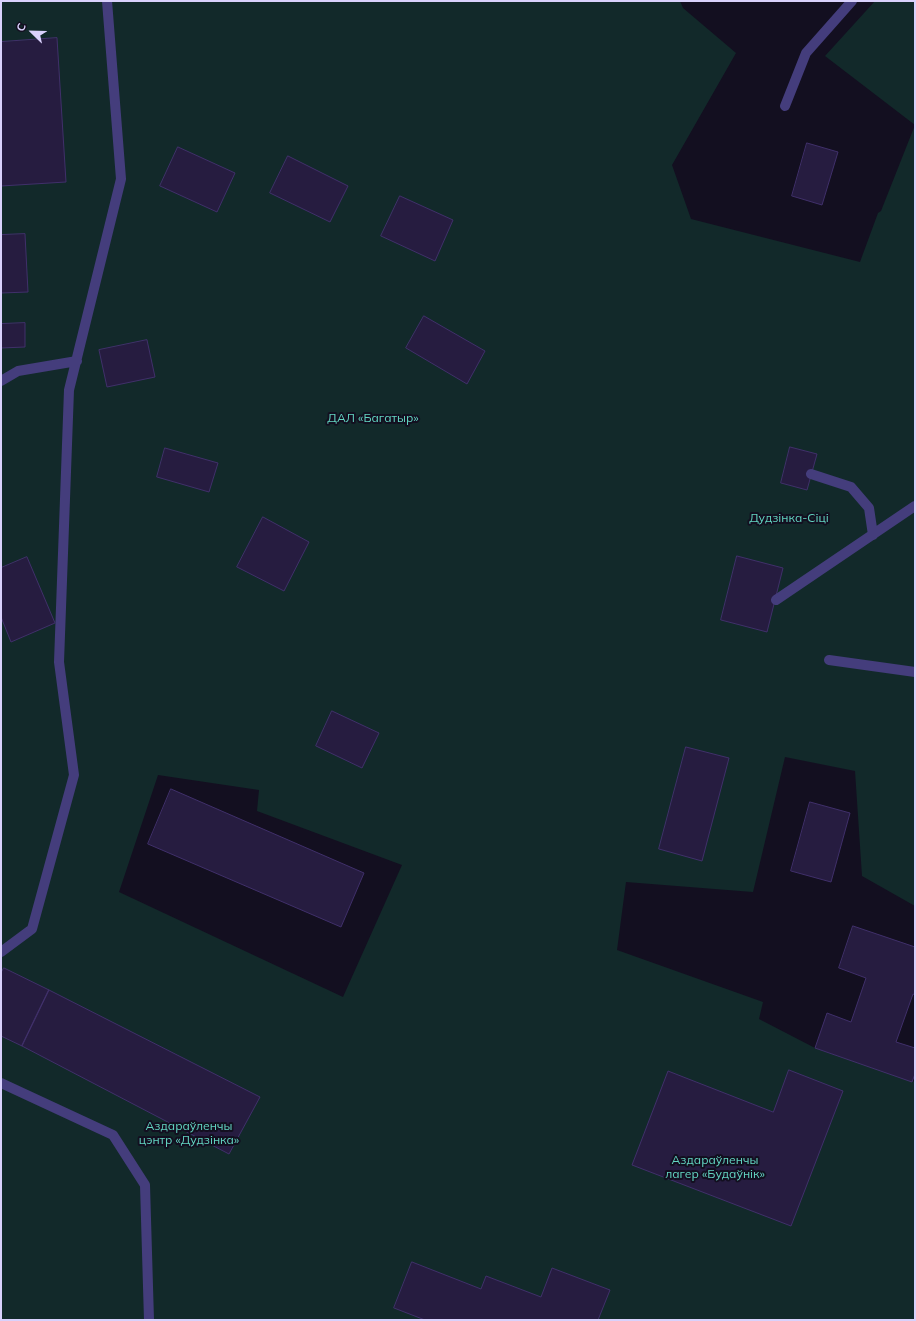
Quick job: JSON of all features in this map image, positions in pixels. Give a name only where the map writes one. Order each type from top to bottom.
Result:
[{"type":"lane","points":[[1,952],[32,929],[74,775],[59,662],[70,390],[120,179],[107,1]]},
{"type":"lane","points":[[785,106],[806,53],[852,1]]},
{"type":"lane","points":[[1,380],[18,371],[77,361]]},
{"type":"lane","points":[[811,474],[851,487],[869,508],[873,535]]},
{"type":"lane","points":[[776,600],[915,506]]},
{"type":"lane","points":[[829,660],[915,672]]},
{"type":"lane","points":[[1,1083],[113,1135],[145,1185],[149,1320]]},
{"type":"green space","points":[[1,1],[680,1],[683,8],[736,53],[672,165],[691,219],[860,262],[878,213],[881,211],[915,125],[915,906],[862,876],[855,771],[785,757],[753,892],[626,882],[617,950],[763,1002],[759,1019],[815,1048],[915,1082],[915,1320],[1,1320]],"holes":[[[158,775],[259,790],[257,811],[402,865],[343,997],[119,892]]]},
{"type":"green space","points":[[875,1],[915,1],[915,125],[825,56]]},
{"type":"building","points":[[57,38],[66,182],[1,186],[1,42]]},
{"type":"building","points":[[807,143],[838,152],[822,205],[792,196]]},
{"type":"building","points":[[178,147],[235,173],[217,212],[160,186]]},
{"type":"building","points":[[288,156],[348,186],[330,222],[270,193]]},
{"type":"building","points":[[400,196],[453,220],[435,261],[381,236]]},
{"type":"building","points":[[25,234],[28,292],[1,293],[1,235]]},
{"type":"building","points":[[424,316],[485,351],[467,384],[406,348]]},
{"type":"building","points":[[25,323],[25,347],[1,348],[1,324]]},
{"type":"building","points":[[147,340],[155,377],[107,387],[99,350]]},
{"type":"building","points":[[790,447],[817,454],[807,490],[781,483]]},
{"type":"building","points":[[165,448],[218,463],[209,492],[157,477]]},
{"type":"building","points":[[263,517],[309,542],[284,591],[237,567]]},
{"type":"building","name":"Дудзінка-Сіці","points":[[737,556],[783,568],[767,632],[721,620]]},
{"type":"building","points":[[27,557],[55,623],[11,642],[1,617],[1,568]]},
{"type":"building","points":[[332,711],[379,733],[362,768],[316,746]]},
{"type":"building","points":[[686,747],[729,758],[702,861],[659,849]]},
{"type":"building","points":[[171,789],[364,873],[341,927],[148,844]]},
{"type":"building","points":[[810,802],[850,813],[831,882],[791,871]]},
{"type":"building","points":[[853,926],[915,947],[915,995],[913,994],[896,1042],[915,1048],[915,1074],[912,1082],[815,1048],[827,1013],[851,1022],[866,978],[839,968]]},
{"type":"building","points":[[4,968],[49,990],[22,1046],[1,1036],[1,973]]},
{"type":"building","points":[[49,990],[260,1097],[229,1154],[22,1046]]},
{"type":"building","points":[[789,1070],[843,1091],[791,1226],[632,1165],[668,1071],[773,1112]]},
{"type":"building","points":[[412,1262],[481,1289],[486,1276],[541,1297],[552,1268],[610,1290],[598,1320],[425,1320],[394,1308]]},
{"type":"park label","name":"ДАЛ «Багатыр»","points":[[373,418]]},
{"type":"park label","name":"Аздараўленчы цэнтр «Дудзінка»","points":[[189,1133]]},
{"type":"park label","name":"Аздараўленчы лагер «Будаўнік»","points":[[715,1167]]}]
